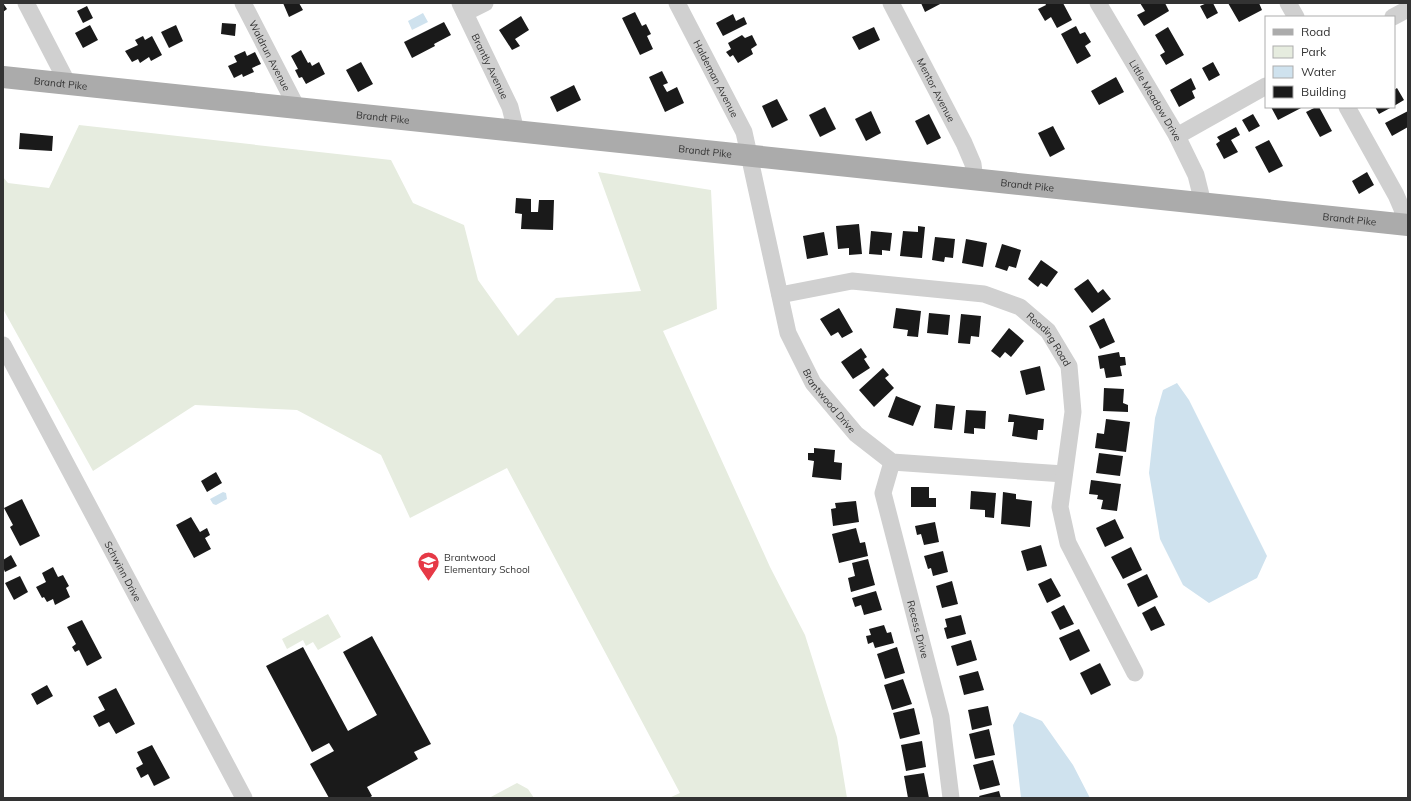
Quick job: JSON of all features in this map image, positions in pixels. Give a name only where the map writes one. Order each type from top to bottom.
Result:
[{"type":"main road","name":"Brandt Pike","points":[[3,77],[1406,225]]},
{"type":"street","points":[[26,3],[68,84]]},
{"type":"street","name":"Waldrun Avenue","points":[[243,3],[298,108]]},
{"type":"street","points":[[463,8],[485,3]]},
{"type":"street","name":"Haldeman Avenue","points":[[677,3],[744,132],[750,156]]},
{"type":"street","name":"Mentor Avenue","points":[[891,3],[964,143],[973,164],[975,180]]},
{"type":"street","name":"Little Meadow Drive","points":[[1098,3],[1176,136],[1196,175],[1203,203]]},
{"type":"street","points":[[1288,3],[1295,16]]},
{"type":"street","name":"Brantly Avenue","points":[[463,8],[510,107],[516,131]]},
{"type":"street","points":[[1395,16],[1408,9]]},
{"type":"street","points":[[1176,136],[1265,87]]},
{"type":"street","points":[[1348,108],[1396,195],[1404,213],[1406,225]]},
{"type":"street","name":"Brantwood Drive","points":[[750,156],[788,333],[813,383],[856,434],[892,462]]},
{"type":"street","name":"Reading Road","points":[[780,295],[852,281],[984,294],[1020,307],[1048,331],[1069,366],[1073,412],[1060,506],[1068,543],[1134,673]]},
{"type":"street","name":"Schwinn Drive","points":[[3,345],[244,798]]},
{"type":"street","points":[[892,462],[1064,474]]},
{"type":"street","name":"Recess Drive","points":[[892,462],[883,493],[941,717],[952,798]]},
{"type":"green space","points":[[79,125],[391,160],[413,203],[464,225],[478,280],[518,336],[556,298],[641,291],[598,172],[711,190],[717,309],[663,331],[770,567],[805,635],[837,737],[847,798],[669,798],[680,793],[507,468],[410,518],[381,455],[297,410],[195,405],[93,471],[3,309],[3,177],[8,183],[49,188]]},
{"type":"green space","points":[[328,614],[341,637],[318,650],[313,642],[306,646],[303,640],[287,649],[282,639]]},
{"type":"green space","points":[[517,783],[528,789],[534,798],[489,798]]},
{"type":"water","points":[[423,13],[428,22],[412,30],[408,21]]},
{"type":"water","points":[[1177,383],[1189,400],[1267,556],[1257,578],[1209,603],[1183,585],[1160,539],[1149,473],[1155,418],[1163,390]]},
{"type":"water","points":[[223,492],[226,493],[227,499],[216,505],[213,504],[210,499]]},
{"type":"water","points":[[1020,712],[1042,721],[1073,765],[1090,798],[1021,798],[1013,725]]},
{"type":"building","points":[[3,3],[7,9],[3,12]]},
{"type":"building","points":[[283,3],[299,3],[303,10],[289,17]]},
{"type":"building","points":[[921,3],[942,3],[925,12]]},
{"type":"building","points":[[1045,3],[1063,3],[1072,20],[1057,28],[1051,17],[1045,21],[1038,9],[1046,5]]},
{"type":"building","points":[[1140,3],[1165,3],[1169,11],[1144,26],[1137,15],[1145,11]]},
{"type":"building","points":[[1207,3],[1213,3],[1218,13],[1207,19],[1200,6]]},
{"type":"building","points":[[1228,3],[1259,3],[1262,10],[1239,22]]},
{"type":"building","points":[[87,6],[93,18],[83,23],[77,11]]},
{"type":"building","points":[[635,12],[642,26],[646,24],[651,34],[647,36],[653,49],[640,55],[622,18]]},
{"type":"building","points":[[733,14],[736,21],[744,17],[747,24],[723,36],[716,23]]},
{"type":"building","points":[[521,16],[529,30],[515,39],[520,46],[512,50],[499,30]]},
{"type":"building","points":[[444,22],[451,35],[434,44],[435,46],[412,58],[404,42]]},
{"type":"building","points":[[222,23],[236,24],[235,36],[221,34]]},
{"type":"building","points":[[90,25],[98,40],[83,48],[75,33]]},
{"type":"building","points":[[176,25],[183,41],[169,48],[161,32]]},
{"type":"building","points":[[1076,26],[1080,34],[1085,32],[1091,42],[1085,46],[1091,56],[1077,64],[1061,34]]},
{"type":"building","points":[[874,27],[880,40],[859,50],[852,37]]},
{"type":"building","points":[[1168,27],[1184,55],[1166,65],[1160,55],[1165,52],[1155,35]]},
{"type":"building","points":[[742,35],[745,38],[752,35],[757,45],[751,49],[753,54],[738,63],[733,55],[730,57],[726,52],[731,49],[728,43]]},
{"type":"building","points":[[143,36],[145,40],[152,36],[162,55],[151,61],[149,57],[140,63],[138,59],[132,62],[125,51],[138,45],[135,40]]},
{"type":"building","points":[[301,50],[308,63],[310,62],[312,66],[319,62],[325,74],[306,84],[302,77],[299,78],[295,70],[298,69],[291,56]]},
{"type":"building","points":[[245,51],[247,56],[255,52],[261,64],[252,68],[254,72],[243,77],[242,74],[234,78],[228,66],[237,62],[234,56]]},
{"type":"building","points":[[361,62],[373,84],[358,92],[346,70]]},
{"type":"building","points":[[1213,62],[1220,75],[1209,81],[1202,68]]},
{"type":"building","points":[[662,71],[668,83],[663,85],[667,92],[677,87],[684,103],[665,112],[649,77]]},
{"type":"building","points":[[1116,77],[1124,92],[1099,105],[1091,91]]},
{"type":"building","points":[[1191,78],[1196,89],[1192,91],[1195,98],[1179,107],[1170,90]]},
{"type":"building","points":[[574,85],[581,100],[557,112],[550,97]]},
{"type":"building","points":[[1397,88],[1404,100],[1395,105],[1395,89]]},
{"type":"building","points":[[777,99],[788,120],[772,128],[762,106]]},
{"type":"building","points":[[825,107],[836,129],[820,137],[809,115]]},
{"type":"building","points":[[1272,108],[1301,108],[1278,120]]},
{"type":"building","points":[[1314,108],[1320,108],[1332,131],[1320,137],[1306,112]]},
{"type":"building","points":[[1376,108],[1390,108],[1379,114]]},
{"type":"building","points":[[871,111],[881,133],[866,141],[855,119]]},
{"type":"building","points":[[1408,111],[1408,127],[1392,136],[1385,123]]},
{"type":"building","points":[[929,114],[941,138],[927,145],[915,121]]},
{"type":"building","points":[[1253,114],[1260,126],[1249,132],[1242,120]]},
{"type":"building","points":[[1053,126],[1065,149],[1050,157],[1038,133]]},
{"type":"building","points":[[1236,127],[1240,135],[1231,140],[1238,152],[1224,159],[1216,144],[1220,141],[1217,137]]},
{"type":"building","points":[[20,133],[53,136],[52,151],[19,149]]},
{"type":"building","points":[[1269,140],[1283,166],[1269,173],[1255,147]]},
{"type":"building","points":[[1367,172],[1374,185],[1359,194],[1352,181]]},
{"type":"building","points":[[516,198],[531,199],[531,212],[538,212],[539,200],[554,200],[553,230],[521,229],[522,214],[515,213]]},
{"type":"building","points":[[859,224],[862,254],[849,255],[849,248],[838,249],[836,226]]},
{"type":"building","points":[[918,226],[925,227],[922,258],[900,256],[903,231],[918,232]]},
{"type":"building","points":[[871,231],[892,233],[890,251],[882,250],[882,255],[869,254]]},
{"type":"building","points":[[824,232],[828,255],[807,259],[803,236]]},
{"type":"building","points":[[935,237],[955,239],[953,258],[945,257],[944,262],[932,260]]},
{"type":"building","points":[[966,239],[987,243],[983,267],[962,263]]},
{"type":"building","points":[[1002,244],[1021,250],[1016,268],[1009,266],[1007,271],[995,267]]},
{"type":"building","points":[[1041,260],[1058,272],[1047,287],[1041,283],[1038,287],[1028,279]]},
{"type":"building","points":[[1088,279],[1098,293],[1103,289],[1111,299],[1092,313],[1074,289]]},
{"type":"building","points":[[839,308],[853,332],[842,338],[838,332],[831,336],[820,319]]},
{"type":"building","points":[[896,308],[921,311],[918,337],[907,336],[908,330],[893,328]]},
{"type":"building","points":[[929,313],[950,315],[948,335],[927,333]]},
{"type":"building","points":[[961,314],[981,316],[979,337],[971,336],[970,344],[958,343]]},
{"type":"building","points":[[1104,318],[1115,342],[1100,349],[1089,326]]},
{"type":"building","points":[[1009,328],[1024,341],[1011,357],[1005,352],[1000,358],[991,351]]},
{"type":"building","points":[[861,348],[867,357],[864,359],[870,368],[853,379],[841,362]]},
{"type":"building","points":[[1119,352],[1120,357],[1125,357],[1126,365],[1120,366],[1122,376],[1106,378],[1104,368],[1100,369],[1098,356]]},
{"type":"building","points":[[1040,366],[1045,390],[1026,395],[1020,371]]},
{"type":"building","points":[[883,368],[889,375],[885,378],[894,388],[874,407],[859,390]]},
{"type":"building","points":[[1104,388],[1124,389],[1123,403],[1128,405],[1128,412],[1103,411]]},
{"type":"building","points":[[896,396],[921,406],[913,426],[888,417]]},
{"type":"building","points":[[936,404],[955,406],[952,430],[934,428]]},
{"type":"building","points":[[966,410],[986,411],[985,429],[974,428],[974,434],[964,433]]},
{"type":"building","points":[[1009,414],[1044,419],[1043,430],[1038,430],[1037,440],[1012,436],[1014,422],[1008,422]]},
{"type":"building","points":[[1106,419],[1130,422],[1126,452],[1095,448],[1097,433],[1104,434]]},
{"type":"building","points":[[814,448],[835,450],[834,462],[842,463],[841,480],[812,477],[814,461],[808,460],[808,453],[814,453]]},
{"type":"building","points":[[1099,453],[1123,456],[1120,476],[1096,473]]},
{"type":"building","points":[[216,472],[222,483],[207,492],[201,481]]},
{"type":"building","points":[[1091,480],[1121,484],[1117,511],[1101,509],[1103,500],[1097,499],[1098,495],[1089,494]]},
{"type":"building","points":[[911,487],[929,487],[929,498],[936,498],[936,507],[911,507]]},
{"type":"building","points":[[971,491],[996,493],[994,518],[985,517],[985,510],[970,509]]},
{"type":"building","points":[[1003,492],[1016,494],[1016,499],[1032,501],[1030,527],[1001,524]]},
{"type":"building","points":[[22,499],[40,536],[20,546],[10,527],[13,525],[4,508]]},
{"type":"building","points":[[856,501],[859,522],[833,526],[831,509],[836,508],[835,503]]},
{"type":"building","points":[[191,517],[200,532],[207,528],[210,535],[205,538],[211,549],[194,558],[176,525]]},
{"type":"building","points":[[1115,519],[1124,538],[1105,547],[1096,528]]},
{"type":"building","points":[[935,522],[939,542],[924,545],[921,534],[917,535],[915,526]]},
{"type":"building","points":[[856,528],[860,543],[865,542],[868,556],[839,563],[832,534]]},
{"type":"building","points":[[1041,545],[1047,566],[1027,571],[1021,551]]},
{"type":"building","points":[[1131,547],[1142,570],[1123,579],[1111,557]]},
{"type":"building","points":[[943,551],[948,572],[933,576],[931,568],[928,569],[924,556]]},
{"type":"building","points":[[11,555],[17,566],[5,572],[3,560]]},
{"type":"building","points":[[868,559],[875,585],[851,592],[848,578],[855,576],[852,563]]},
{"type":"building","points":[[53,567],[58,577],[63,575],[69,586],[66,588],[70,597],[55,605],[53,599],[47,602],[44,597],[42,598],[36,587],[46,582],[42,573]]},
{"type":"building","points":[[1147,574],[1158,597],[1138,607],[1127,584]]},
{"type":"building","points":[[20,576],[28,592],[14,600],[5,583]]},
{"type":"building","points":[[1051,578],[1061,596],[1047,603],[1038,584]]},
{"type":"building","points":[[952,581],[958,604],[942,608],[936,586]]},
{"type":"building","points":[[876,591],[882,610],[864,615],[861,605],[855,607],[852,598]]},
{"type":"building","points":[[1064,605],[1074,624],[1060,630],[1051,612]]},
{"type":"building","points":[[1155,606],[1165,625],[1151,631],[1142,613]]},
{"type":"building","points":[[961,615],[966,634],[947,639],[944,628],[947,627],[945,619]]},
{"type":"building","points":[[82,620],[102,658],[87,666],[79,650],[75,652],[72,647],[76,644],[67,627]]},
{"type":"building","points":[[884,625],[887,633],[891,632],[894,643],[875,648],[873,642],[868,644],[866,636],[871,635],[869,629]]},
{"type":"building","points":[[1079,629],[1090,651],[1070,661],[1059,638]]},
{"type":"building","points":[[372,636],[431,744],[414,752],[418,759],[367,787],[372,796],[369,798],[329,798],[310,764],[334,751],[329,743],[312,752],[266,666],[303,647],[348,731],[377,715],[343,652]]},
{"type":"building","points":[[971,640],[977,660],[957,666],[951,646]]},
{"type":"building","points":[[897,647],[905,673],[885,679],[877,654]]},
{"type":"building","points":[[1100,663],[1111,685],[1091,695],[1080,673]]},
{"type":"building","points":[[978,671],[984,690],[964,695],[959,676]]},
{"type":"building","points":[[903,679],[912,704],[892,710],[884,685]]},
{"type":"building","points":[[47,685],[53,696],[37,705],[31,694]]},
{"type":"building","points":[[116,688],[135,724],[116,734],[109,722],[99,727],[93,716],[105,710],[98,697]]},
{"type":"building","points":[[988,706],[992,725],[972,730],[968,710]]},
{"type":"building","points":[[914,708],[920,734],[900,739],[893,713]]},
{"type":"building","points":[[989,729],[995,755],[975,759],[969,734]]},
{"type":"building","points":[[922,741],[926,767],[906,771],[901,745]]},
{"type":"building","points":[[152,745],[170,778],[154,786],[148,774],[141,778],[136,768],[143,764],[137,752]]},
{"type":"building","points":[[993,760],[1000,785],[980,790],[973,765]]},
{"type":"building","points":[[924,773],[929,798],[908,798],[904,776]]},
{"type":"building","points":[[999,791],[1001,798],[980,798],[979,796]]},
{"type":"place","name":"Brantwood Elementary School","points":[[429,582]]}]
